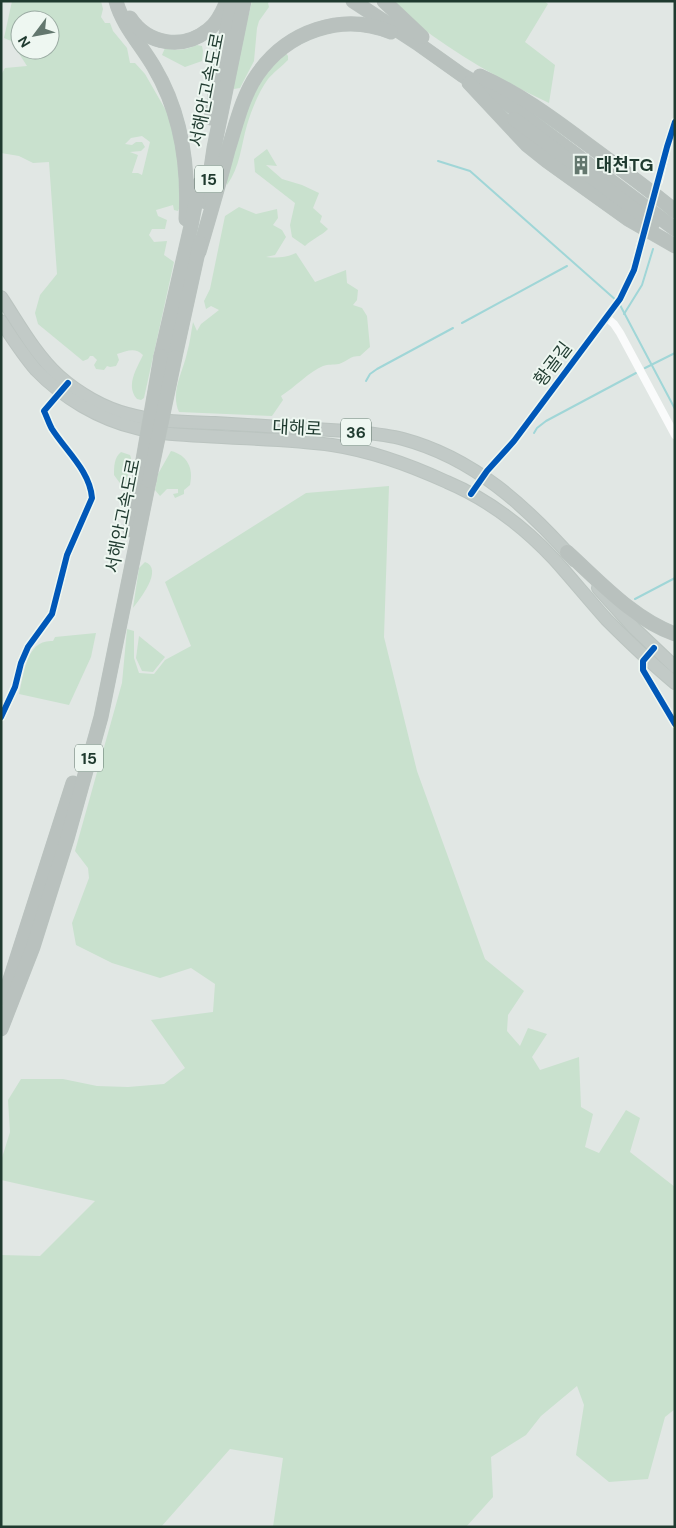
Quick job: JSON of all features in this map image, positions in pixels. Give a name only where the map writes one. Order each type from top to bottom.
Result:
[{"type":"highway","points":[[116,1],[123,18],[158,74],[170,99],[178,123],[187,173],[185,251]]},
{"type":"highway","points":[[123,1],[127,13],[135,25],[149,37],[162,42],[177,43],[192,39],[209,30],[218,20],[227,1]]},
{"type":"highway","name":"서해안고속도로","points":[[1,1029],[33,947],[67,839],[101,717],[232,1]]},
{"type":"highway","name":"서해안고속도로","points":[[168,356],[199,252],[214,148],[244,1]]},
{"type":"highway","points":[[354,1],[477,75],[675,220]]},
{"type":"highway","points":[[366,1],[420,40],[548,146],[675,239]]},
{"type":"highway","points":[[384,1],[420,40]]},
{"type":"highway","points":[[199,252],[243,103],[256,75],[268,61],[282,49],[310,31],[339,24],[370,25],[420,40]]},
{"type":"highway","points":[[462,75],[496,95],[675,229]]},
{"type":"highway","points":[[462,75],[540,156],[628,219],[675,246]]},
{"type":"highway","points":[[477,75],[498,84],[543,112],[675,211]]},
{"type":"highway","name":"대해로","points":[[1,296],[38,352],[79,404],[109,420],[138,429],[169,434],[333,445],[362,450],[388,458],[430,475],[471,494],[512,522],[554,559],[604,615],[649,653],[675,667]]},
{"type":"highway","name":"대해로","points":[[1,321],[17,346],[36,369],[64,387],[86,395],[116,410],[142,417],[194,422],[312,428],[378,434],[406,439],[448,456],[484,476],[521,505],[567,552],[675,683]]},
{"type":"highway","points":[[430,475],[440,474],[447,470],[451,462],[448,456]]},
{"type":"highway","name":"서해안고속도로","points":[[1,1006],[79,765],[99,688],[145,479]]},
{"type":"highway","points":[[512,522],[510,514],[512,509],[521,505]]},
{"type":"highway","points":[[567,552],[640,615],[675,634]]},
{"type":"street","points":[[658,181],[675,122]]},
{"type":"street","name":"황골길","points":[[471,494],[514,441],[618,302],[634,270],[641,242]]},
{"type":"street","points":[[606,317],[620,333],[675,435]]},
{"type":"street","points":[[1,717],[12,695],[21,663],[28,647],[52,614],[67,555],[92,498],[92,487],[52,429],[44,411],[64,387]]},
{"type":"street","points":[[649,653],[643,661],[643,670],[675,724]]},
{"type":"green space","points":[[12,1],[101,1],[103,9],[101,17],[105,23],[110,23],[113,31],[127,48],[130,63],[135,63],[145,74],[176,128],[182,202],[178,211],[174,210],[173,205],[156,210],[158,216],[167,220],[165,229],[152,229],[149,235],[154,242],[167,241],[164,255],[174,262],[144,398],[141,400],[137,399],[134,394],[132,383],[135,371],[143,355],[131,350],[117,354],[119,360],[116,366],[107,366],[104,370],[96,369],[94,365],[97,360],[93,356],[83,361],[38,324],[35,313],[40,295],[57,274],[49,162],[33,163],[19,156],[1,153],[1,75],[5,68],[27,66],[23,60],[60,60],[60,10],[10,10]],"holes":[[[142,136],[150,142],[142,175],[132,173],[138,155],[130,152],[141,151],[145,147],[142,142],[136,142],[132,145],[125,144],[131,138]]]},
{"type":"green space","points":[[252,1],[270,1],[268,3],[269,7],[259,21],[257,28],[254,61],[240,88],[234,89],[232,85]]},
{"type":"green space","points":[[390,1],[544,1],[548,4],[525,42],[555,65],[549,103],[507,82],[466,58],[408,17]]},
{"type":"green space","points":[[10,10],[10,41],[4,38]]},
{"type":"green space","points":[[197,45],[202,46],[202,61],[185,67],[162,55],[165,48],[181,49]]},
{"type":"green space","points":[[286,53],[288,60],[268,79],[261,89],[247,125],[235,171],[227,185],[225,180],[249,98],[269,66]]},
{"type":"green space","points":[[267,149],[277,166],[266,165],[282,179],[319,193],[313,208],[322,216],[320,222],[328,229],[305,246],[292,237],[290,225],[295,203],[255,172],[254,159]]},
{"type":"green space","points":[[239,207],[256,214],[277,209],[278,218],[273,225],[282,230],[286,237],[275,255],[266,257],[281,257],[296,253],[315,282],[346,270],[347,283],[358,290],[357,300],[353,305],[362,308],[367,316],[370,347],[360,356],[339,364],[323,366],[313,372],[281,396],[283,400],[272,416],[179,412],[176,397],[178,382],[188,349],[193,322],[197,331],[201,324],[219,310],[211,306],[206,309],[204,301],[210,289],[225,216]]},
{"type":"green space","points":[[171,451],[185,459],[191,473],[190,485],[184,490],[184,494],[175,498],[173,494],[178,493],[178,489],[167,489],[160,496],[155,490],[158,474]]},
{"type":"green space","points":[[121,452],[130,455],[131,458],[126,486],[122,486],[114,475],[114,465]]},
{"type":"green space","points":[[389,486],[384,637],[417,771],[485,959],[524,991],[508,1015],[507,1031],[520,1046],[528,1028],[547,1034],[532,1057],[540,1070],[579,1057],[581,1107],[593,1114],[585,1147],[599,1153],[626,1110],[640,1118],[630,1152],[675,1187],[675,1409],[665,1417],[648,1479],[609,1482],[576,1455],[584,1405],[577,1386],[541,1416],[526,1435],[491,1457],[493,1497],[466,1527],[273,1527],[283,1458],[230,1449],[161,1527],[1,1527],[1,1255],[40,1256],[95,1201],[1,1180],[1,1161],[10,1132],[8,1100],[21,1079],[63,1079],[97,1086],[128,1087],[164,1084],[185,1068],[151,1020],[213,1012],[215,984],[191,968],[160,978],[112,963],[76,945],[72,923],[89,878],[88,868],[75,851],[122,683],[127,629],[134,631],[134,658],[139,673],[154,674],[165,660],[191,646],[165,582],[306,493]]},
{"type":"green space","points":[[145,562],[152,571],[151,577],[145,591],[133,608],[139,568]]},
{"type":"green space","points":[[96,633],[91,657],[69,705],[19,694],[28,659],[37,646],[44,642],[53,641],[55,637]]},
{"type":"green space","points":[[139,636],[165,657],[153,672],[142,671],[136,658]]},
{"type":"waterway","points":[[438,161],[470,171],[617,301]]},
{"type":"waterway","points":[[624,314],[642,285],[653,249]]},
{"type":"waterway","points":[[462,323],[567,266]]},
{"type":"waterway","points":[[620,305],[675,409]]},
{"type":"waterway","points":[[366,381],[370,374],[377,369],[453,328]]},
{"type":"waterway","points":[[645,368],[675,353]]},
{"type":"waterway","points":[[534,433],[546,421],[636,373]]},
{"type":"waterway","points":[[635,599],[675,578]]},
{"type":"cycle path","points":[[471,494],[487,471],[514,441],[620,299],[634,270],[675,122]]},
{"type":"cycle path","points":[[1,717],[15,687],[21,663],[28,647],[52,614],[67,555],[92,498],[87,479],[52,429],[44,411],[68,383]]},
{"type":"cycle path","points":[[654,648],[643,661],[643,670],[675,724]]},
{"type":"place","name":"대천TG","points":[[581,165]]}]
